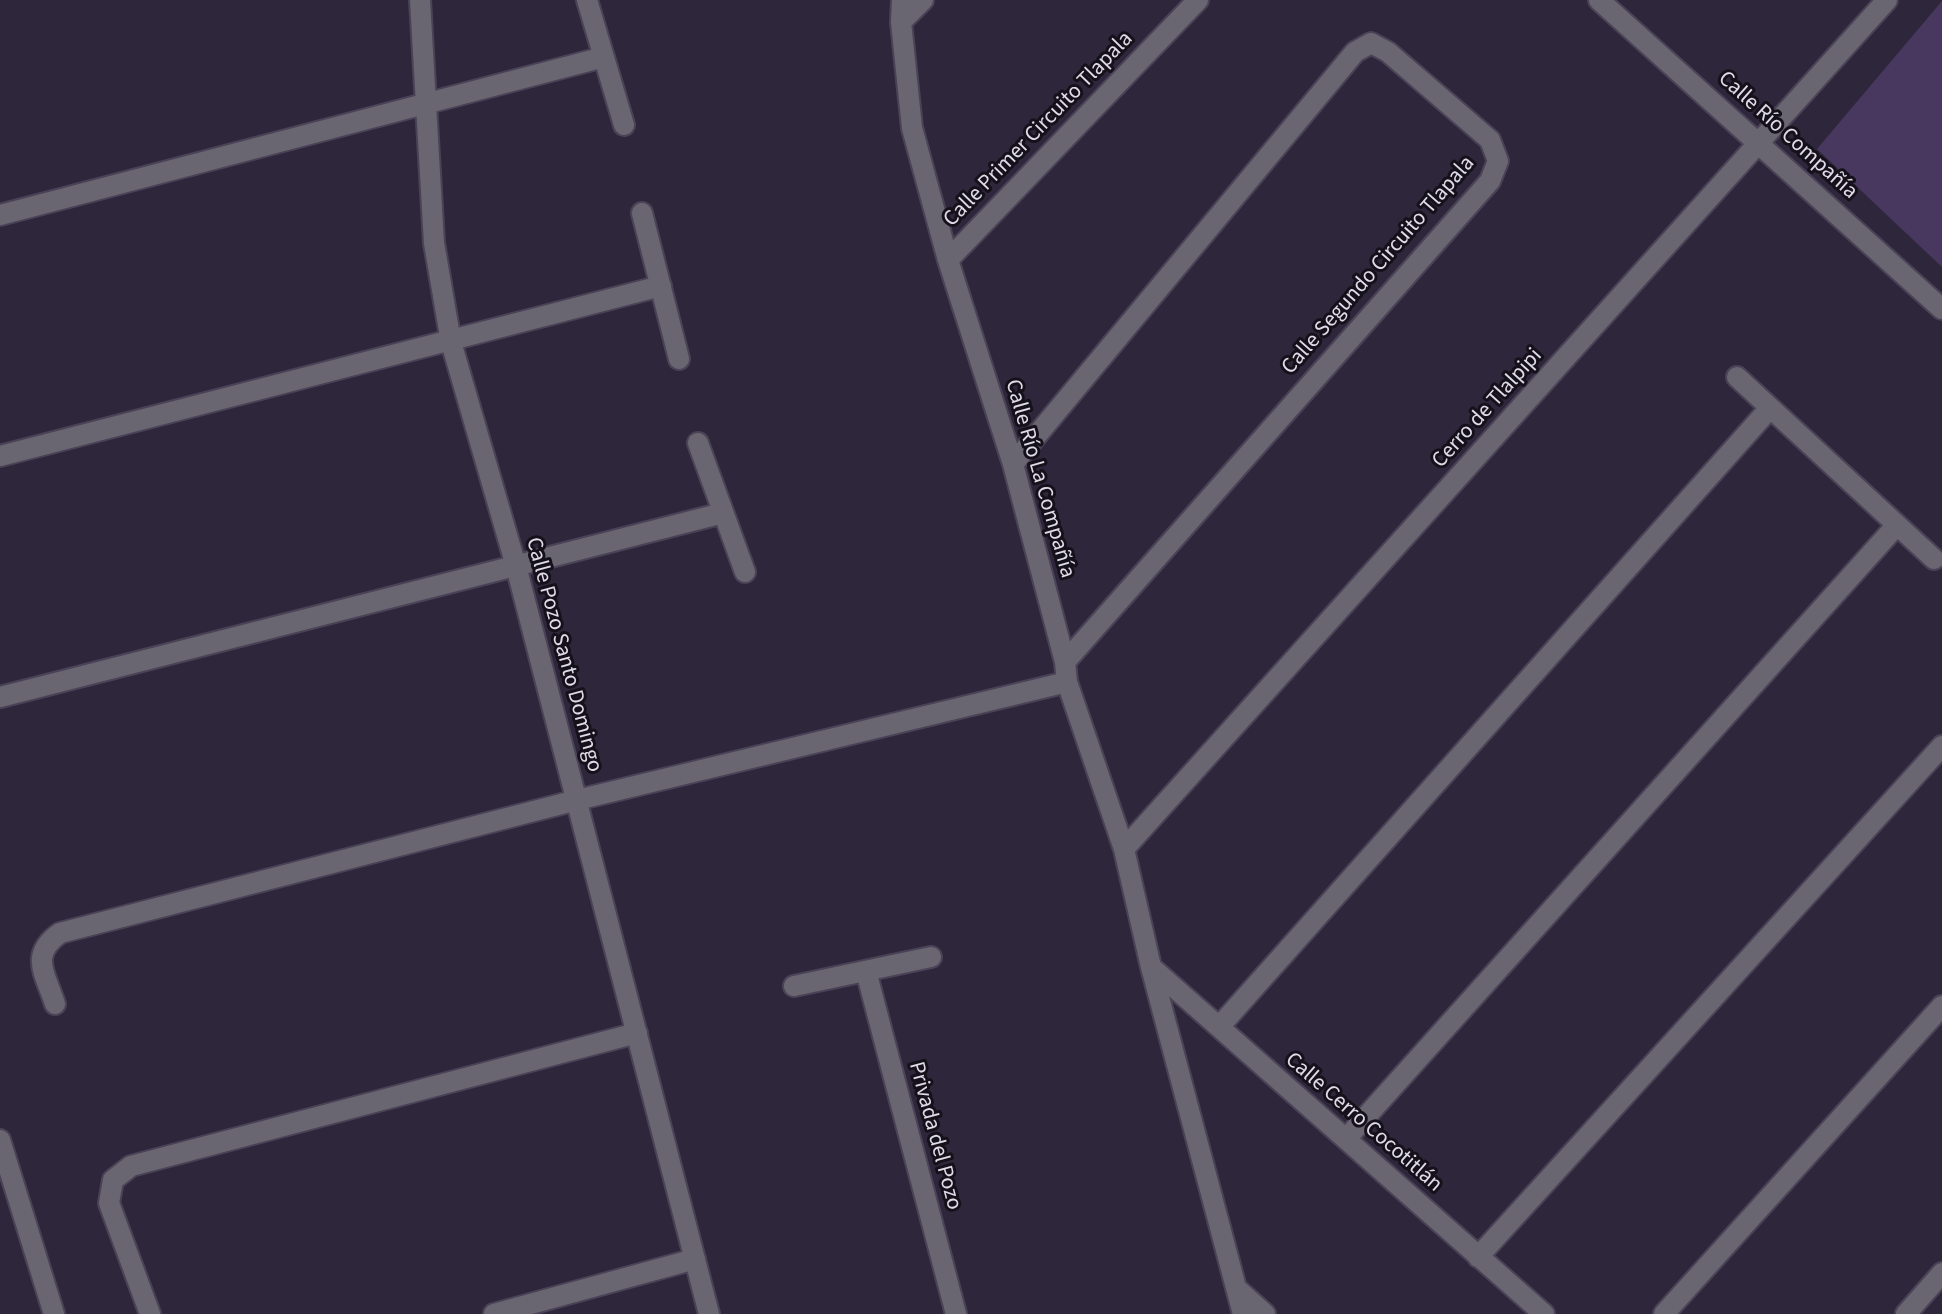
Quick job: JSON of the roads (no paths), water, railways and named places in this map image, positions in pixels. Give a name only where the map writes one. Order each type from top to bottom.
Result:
[{"type":"street","name":"Calle Pozo Santo Domingo","points":[[420,0],[434,243],[451,342],[516,566],[709,1314]]},
{"type":"street","points":[[587,0],[624,125]]},
{"type":"street","name":"Calle Río La Compañía","points":[[902,0],[901,22],[912,128],[948,260],[1013,464],[1066,672],[1124,849],[1151,967],[1243,1314]]},
{"type":"street","points":[[901,22],[923,0]]},
{"type":"street","name":"Calle Primer Circuito Tlapala","points":[[948,260],[1198,0]]},
{"type":"street","name":"Calle Río Compañía","points":[[1599,0],[1942,309]]},
{"type":"street","name":"Cerro de Tlalpipi","points":[[1124,849],[1887,0]]},
{"type":"street","name":"Calle Segundo Circuito Tlapala","points":[[1013,464],[1355,52],[1371,43],[1388,52],[1490,140],[1498,161],[1490,181],[1066,672]]},
{"type":"street","points":[[0,215],[604,57]]},
{"type":"street","points":[[642,213],[679,359]]},
{"type":"street","points":[[0,456],[661,286]]},
{"type":"street","points":[[1737,377],[1934,559]]},
{"type":"street","points":[[1219,1027],[1770,408]]},
{"type":"street","points":[[698,443],[745,572]]},
{"type":"street","points":[[0,697],[723,513]]},
{"type":"street","points":[[1346,1139],[1896,526]]},
{"type":"street","points":[[55,1004],[40,959],[45,943],[60,933],[1066,672]]},
{"type":"street","points":[[1478,1257],[1942,746]]},
{"type":"street","points":[[794,986],[931,957]]},
{"type":"street","name":"Calle Cerro Cocotitlán","points":[[1151,967],[1544,1314]]},
{"type":"street","name":"Privada del Pozo","points":[[866,971],[956,1314]]},
{"type":"street","points":[[1664,1314],[1942,1006]]},
{"type":"street","points":[[150,1314],[109,1203],[113,1180],[131,1166],[637,1033]]},
{"type":"street","points":[[0,1140],[54,1314]]},
{"type":"street","points":[[494,1314],[695,1259]]},
{"type":"street","points":[[1906,1314],[1942,1273]]},
{"type":"street","points":[[1236,1288],[1265,1314]]}]
